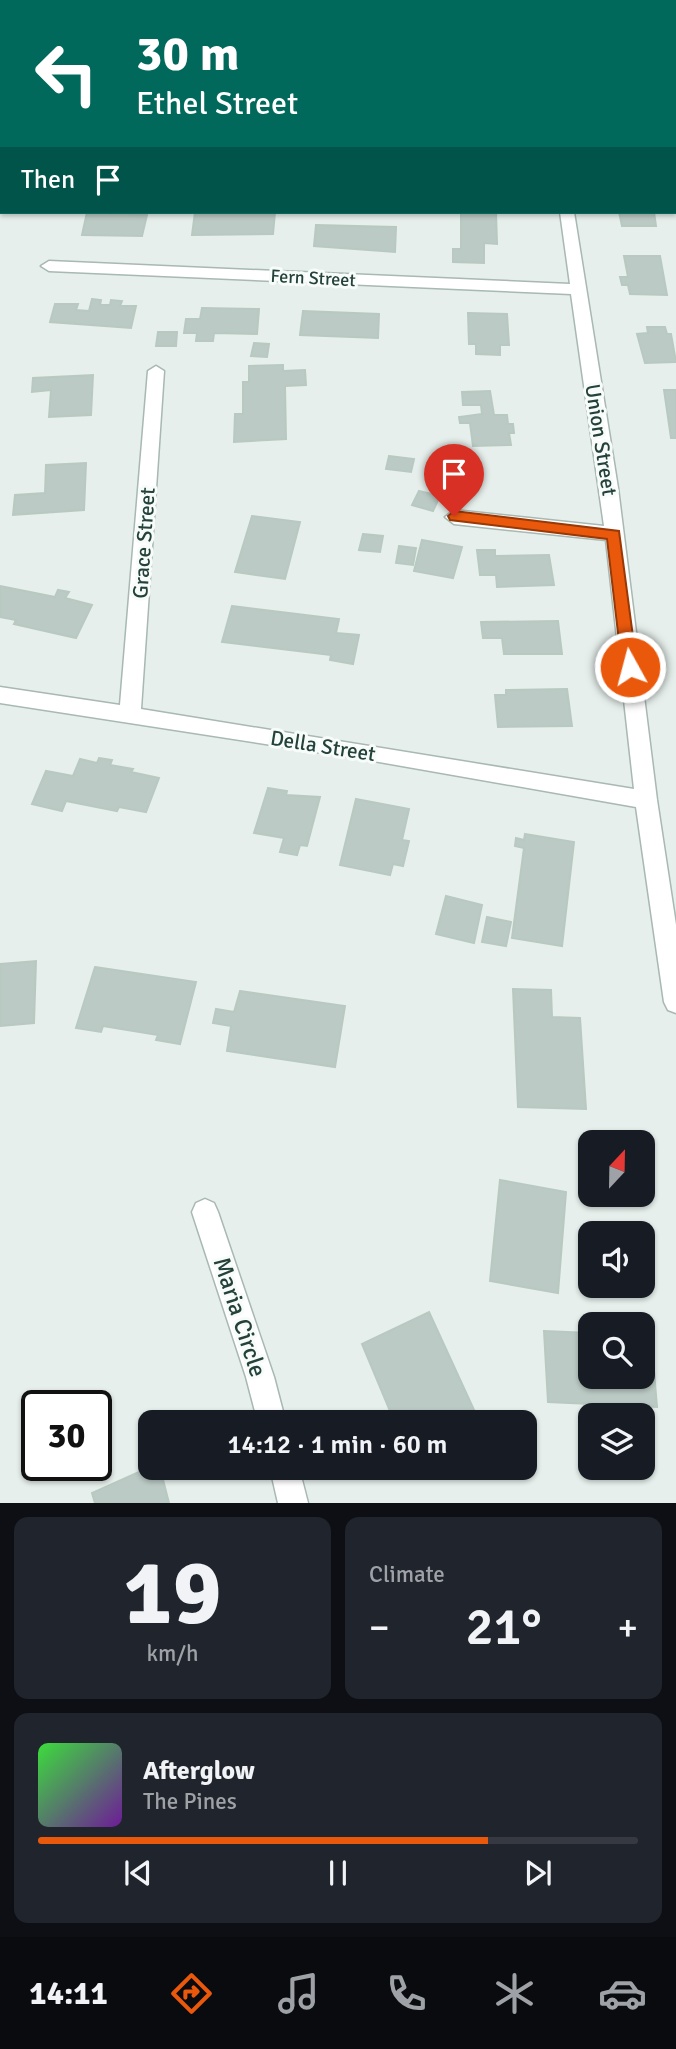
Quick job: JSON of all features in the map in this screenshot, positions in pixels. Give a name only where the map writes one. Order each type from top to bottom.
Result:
[{"type":"street","name":"Union Street","points":[[567,214],[614,534],[646,800],[676,1002]]},
{"type":"street","name":"Fern Street","points":[[49,266],[577,289]]},
{"type":"street","name":"Grace Street","points":[[130,715],[156,370]]},
{"type":"street","points":[[454,516],[614,534]]},
{"type":"street","name":"Della Street","points":[[0,695],[646,800]]},
{"type":"street","name":"Maria Circle","points":[[205,1212],[269,1410]]},
{"type":"street","points":[[287,1480],[293,1503]]},
{"type":"building","points":[[87,214],[147,215],[142,236],[82,235]]},
{"type":"building","points":[[195,214],[275,214],[273,234],[192,235]]},
{"type":"building","points":[[461,214],[496,214],[497,244],[484,243],[484,263],[453,262],[453,249],[461,249]]},
{"type":"building","points":[[619,214],[654,214],[656,226],[622,226]]},
{"type":"building","points":[[316,225],[396,227],[395,252],[314,246]]},
{"type":"building","points":[[624,256],[660,256],[667,295],[630,294],[628,285],[622,285],[620,277],[628,277]]},
{"type":"building","points":[[92,299],[101,300],[100,305],[110,305],[111,300],[122,301],[120,306],[136,306],[131,328],[50,322],[55,304],[78,304],[76,310],[89,311]]},
{"type":"building","points":[[202,308],[259,309],[257,334],[214,333],[213,341],[196,341],[197,333],[184,333],[186,319],[200,319]]},
{"type":"building","points":[[303,311],[379,314],[378,338],[300,335]]},
{"type":"building","points":[[468,313],[507,314],[509,345],[500,345],[500,355],[476,354],[476,344],[469,344]]},
{"type":"building","points":[[647,327],[665,327],[667,334],[671,334],[676,362],[645,363],[637,334],[648,333]]},
{"type":"building","points":[[158,332],[177,332],[176,346],[156,346]]},
{"type":"building","points":[[254,343],[269,344],[267,357],[251,356]]},
{"type":"building","points":[[283,365],[283,371],[305,370],[306,385],[285,386],[286,439],[234,442],[235,414],[243,414],[243,382],[249,382],[249,366]]},
{"type":"building","points":[[93,375],[91,415],[49,417],[51,390],[32,392],[33,378]]},
{"type":"building","points":[[664,390],[676,390],[676,438],[671,438]]},
{"type":"building","points":[[490,391],[494,415],[507,415],[508,424],[513,424],[514,433],[509,433],[511,445],[473,446],[470,423],[460,423],[459,417],[482,414],[481,405],[463,405],[462,392]]},
{"type":"building","points":[[389,456],[414,459],[411,472],[386,469]]},
{"type":"building","points":[[86,463],[84,510],[13,515],[15,495],[45,493],[46,465]]},
{"type":"building","points":[[419,491],[440,496],[433,511],[412,505]]},
{"type":"building","points":[[252,516],[300,522],[285,579],[235,572]]},
{"type":"building","points":[[363,534],[383,536],[380,552],[359,550]]},
{"type":"building","points":[[422,540],[462,547],[453,578],[414,571]]},
{"type":"building","points":[[399,546],[416,548],[413,565],[396,563]]},
{"type":"building","points":[[477,550],[495,550],[495,556],[549,555],[554,585],[497,587],[496,575],[480,575]]},
{"type":"building","points":[[0,586],[55,597],[58,590],[69,592],[65,598],[92,605],[76,638],[14,624],[16,620],[0,617]]},
{"type":"building","points":[[232,606],[339,619],[336,633],[359,635],[353,664],[330,660],[331,655],[222,642]]},
{"type":"building","points":[[558,621],[562,654],[504,654],[502,638],[483,638],[481,622]]},
{"type":"building","points":[[567,689],[572,726],[498,727],[495,695],[506,695],[506,690]]},
{"type":"building","points":[[99,758],[112,760],[110,765],[133,769],[131,772],[159,778],[146,812],[119,807],[117,811],[66,801],[62,811],[32,804],[46,771],[73,776],[80,759],[97,763]]},
{"type":"building","points":[[268,788],[287,791],[286,795],[320,797],[307,846],[300,845],[297,855],[280,852],[284,838],[254,833]]},
{"type":"building","points":[[356,799],[409,809],[402,840],[409,841],[403,866],[393,864],[390,875],[340,865]]},
{"type":"building","points":[[525,834],[574,842],[562,946],[512,938],[524,848],[515,846],[516,838],[524,840]]},
{"type":"building","points":[[446,896],[482,905],[474,943],[436,934]]},
{"type":"building","points":[[487,917],[511,922],[506,946],[482,942]]},
{"type":"building","points":[[36,961],[34,1023],[0,1026],[0,964]]},
{"type":"building","points":[[95,967],[196,982],[180,1044],[156,1040],[158,1035],[103,1026],[101,1032],[76,1028]]},
{"type":"building","points":[[513,989],[551,990],[552,1017],[580,1018],[586,1109],[518,1107]]},
{"type":"building","points":[[240,991],[345,1006],[335,1067],[227,1051],[231,1026],[213,1023],[216,1009],[234,1012]]},
{"type":"building","points":[[500,1180],[566,1192],[558,1293],[490,1281]]},
{"type":"building","points":[[429,1312],[474,1410],[390,1410],[362,1344]]},
{"type":"building","points":[[544,1331],[578,1332],[578,1389],[655,1389],[655,1383],[657,1407],[655,1403],[548,1402]]},
{"type":"building","points":[[138,1472],[138,1480],[163,1480],[169,1503],[95,1503],[92,1493]]},
{"type":"route","points":[[454,516],[614,534],[630,667]]}]
